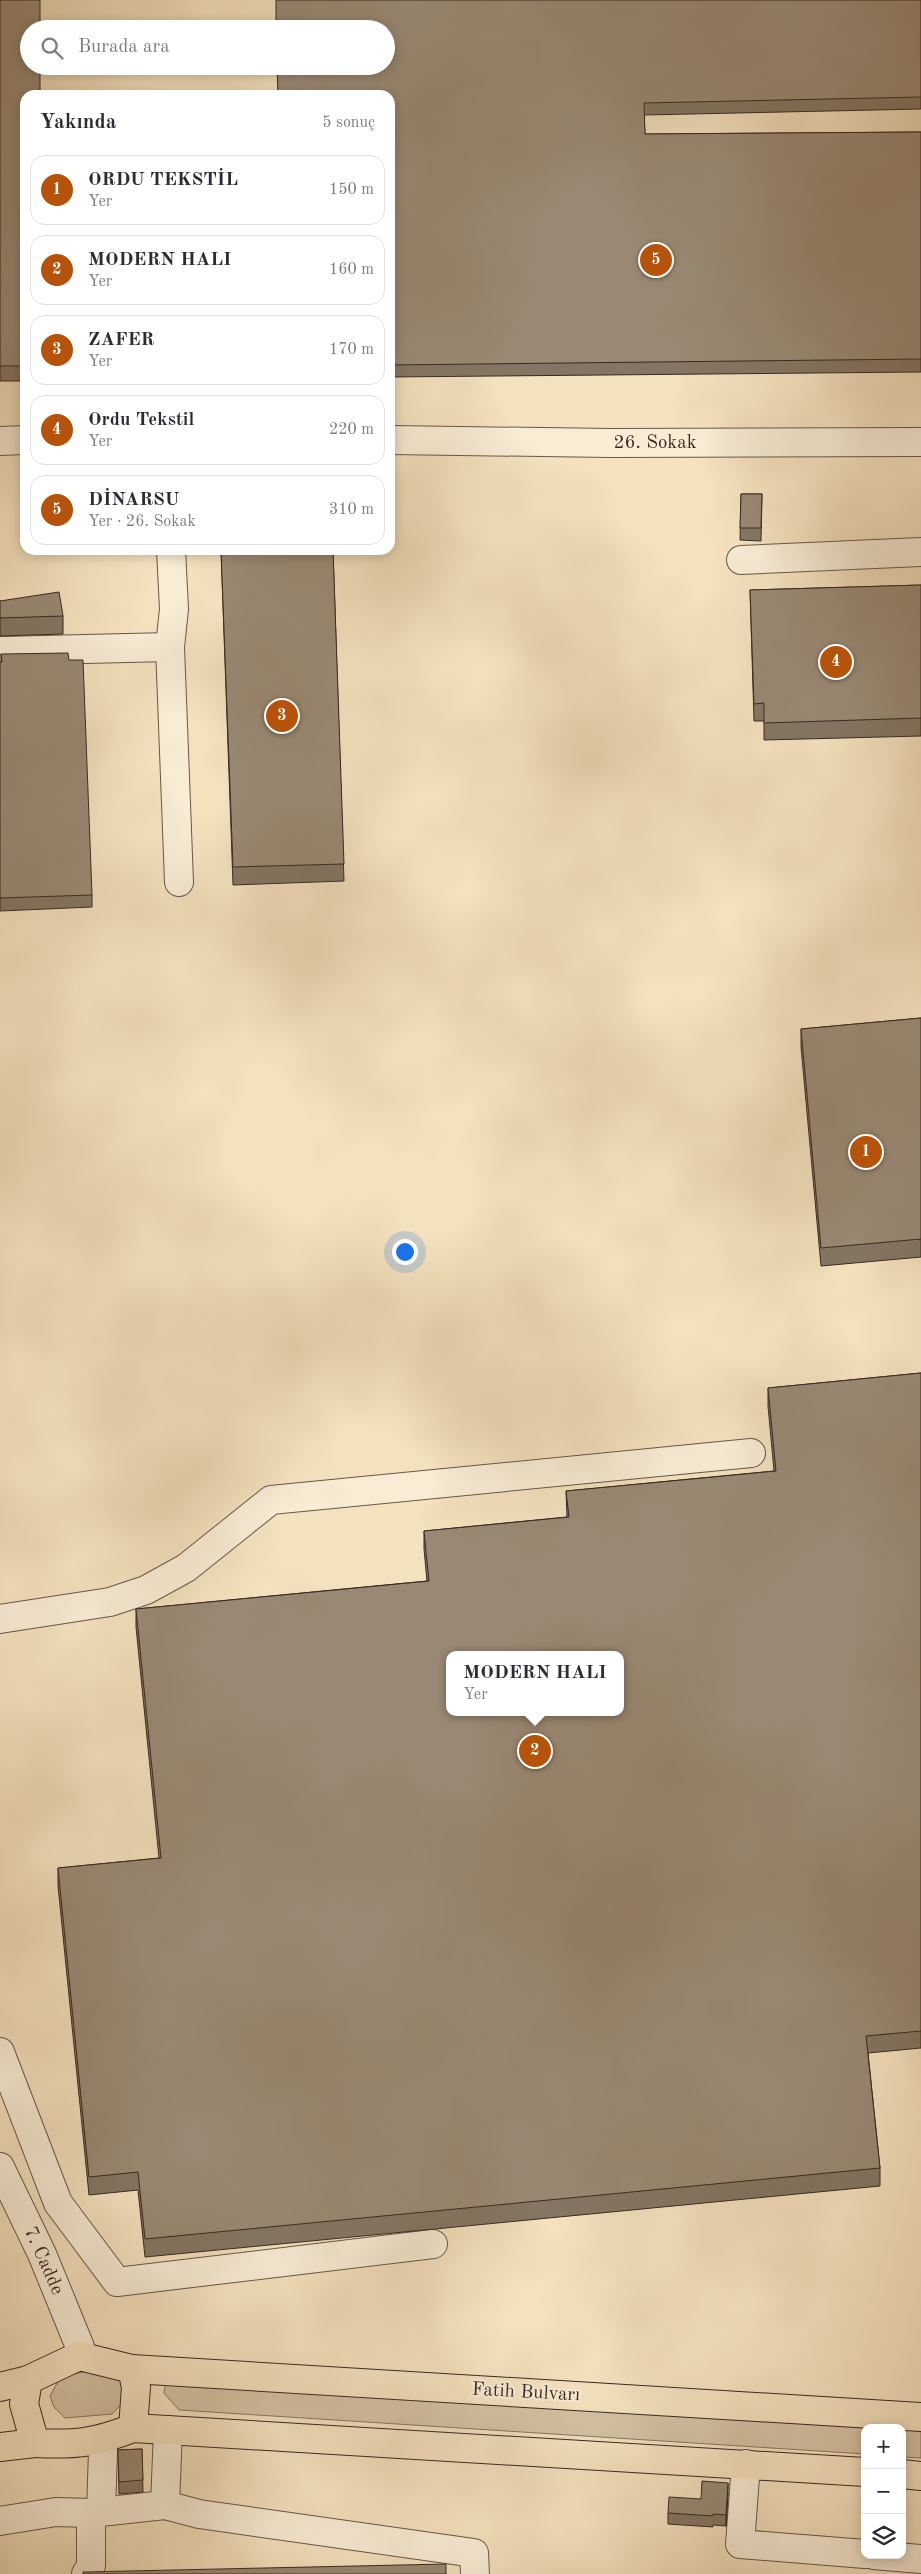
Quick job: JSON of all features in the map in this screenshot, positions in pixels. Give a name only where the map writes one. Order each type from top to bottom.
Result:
[{"type":"main road","name":"Fatih Bulvarı","points":[[80,2356],[132,2369],[921,2416]]},
{"type":"main road","points":[[0,2386],[28,2380],[80,2356]]},
{"type":"main road","points":[[132,2369],[136,2387],[133,2428]]},
{"type":"main road","points":[[28,2380],[24,2404],[35,2443]]},
{"type":"main road","points":[[0,2447],[35,2443],[68,2445],[100,2441],[133,2428],[861,2472]]},
{"type":"main road","points":[[906,2474],[921,2476]]},
{"type":"street","points":[[0,441],[20,440]]},
{"type":"street","name":"26. Sokak","points":[[395,440],[610,443],[921,442]]},
{"type":"street","points":[[740,560],[921,552]]},
{"type":"street","points":[[171,555],[174,609],[170,647],[179,882]]},
{"type":"street","points":[[0,651],[170,647]]},
{"type":"street","points":[[0,1619],[110,1602],[146,1590],[186,1568],[271,1500],[751,1452]]},
{"type":"street","points":[[0,2052],[58,2203],[117,2282],[433,2244]]},
{"type":"street","name":"7. Cadde","points":[[0,2167],[42,2254],[80,2347],[80,2356]]},
{"type":"street","points":[[165,2504],[168,2430]]},
{"type":"street","points":[[86,2574],[90,2566],[103,2451],[100,2441]]},
{"type":"street","points":[[746,2464],[740,2544],[861,2554]]},
{"type":"street","points":[[0,2521],[56,2512],[96,2512],[165,2504],[199,2514],[474,2553],[475,2574]]},
{"type":"street","points":[[906,2558],[921,2559]]},
{"type":"shaded area","points":[[103,2369],[120,2381],[125,2401],[112,2414],[65,2418],[54,2407],[50,2396],[61,2376]]},
{"type":"shaded area","points":[[166,2380],[861,2424],[861,2454],[179,2410],[164,2393]]},
{"type":"shaded area","points":[[906,2427],[921,2428],[921,2458],[906,2457]]},
{"type":"building","points":[[0,0],[40,0],[40,20],[20,20],[20,75],[40,75],[40,90],[20,90],[20,366],[0,366]]},
{"type":"building","points":[[276,0],[921,0],[921,97],[644,103],[645,134],[921,132],[921,359],[395,365],[395,90],[278,90],[277,75],[395,75],[395,20],[276,20]]},
{"type":"building","points":[[741,494],[762,494],[761,528],[740,528]]},
{"type":"building","points":[[221,555],[333,555],[344,864],[233,867]]},
{"type":"building","points":[[921,585],[921,718],[764,723],[764,703],[754,704],[750,590]]},
{"type":"building","points":[[59,592],[63,616],[0,618],[0,601]]},
{"type":"building","points":[[68,653],[69,660],[83,660],[92,895],[0,898],[1,654]]},
{"type":"building","points":[[921,1018],[921,1239],[821,1248],[801,1029]]},
{"type":"building","points":[[921,1373],[921,2031],[866,2036],[880,2168],[145,2239],[138,2172],[89,2177],[58,1868],[161,1858],[136,1609],[429,1581],[424,1531],[569,1517],[566,1491],[776,1471],[768,1388]]},
{"type":"building","points":[[142,2449],[143,2480],[119,2482],[118,2450]]},
{"type":"building","points":[[702,2481],[728,2483],[726,2515],[668,2513],[669,2497],[701,2499]]},
{"type":"building","points":[[446,2564],[446,2574],[83,2574],[83,2572]]},
{"type":"place","name":"DİNARSU","points":[[656,260]]},
{"type":"place","name":"Ordu Tekstil","points":[[836,662]]},
{"type":"place","name":"ZAFER","points":[[282,716]]},
{"type":"place","name":"ORDU TEKSTİL","points":[[866,1152]]},
{"type":"place","name":"MODERN HALI","points":[[535,1751]]}]
